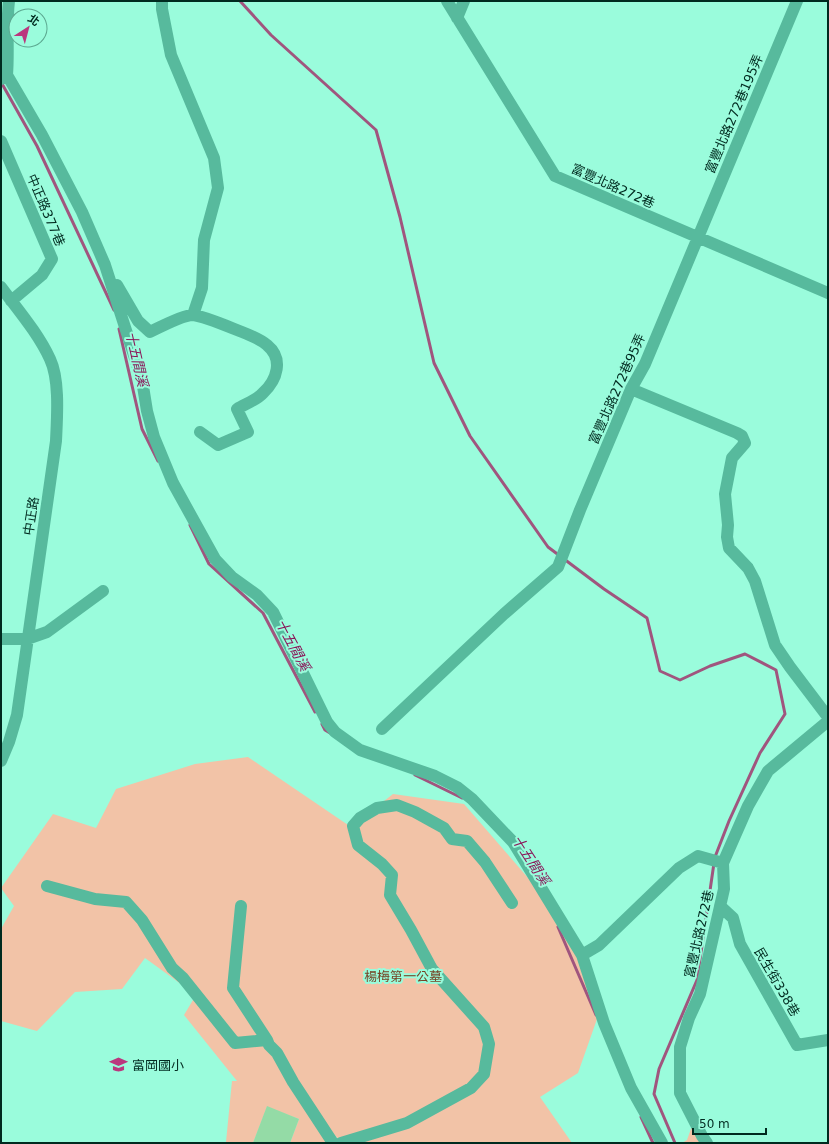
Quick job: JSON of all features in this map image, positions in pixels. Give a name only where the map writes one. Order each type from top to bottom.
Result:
[{"type":"street","points":[[9,1],[7,19],[9,56],[4,77],[46,142],[82,212],[105,265],[142,380],[147,411],[154,437],[173,483],[215,559],[232,577],[257,595],[273,612],[327,722],[335,732],[360,750],[435,776],[457,787],[472,798],[513,842],[582,955],[604,1023],[631,1088],[662,1143]]},
{"type":"street","points":[[162,1],[162,9],[171,54],[214,158],[218,188],[204,240],[202,288],[193,315]]},
{"type":"street","name":"富豐北路272巷","points":[[447,1],[555,176],[828,293]]},
{"type":"street","points":[[457,18],[464,1]]},
{"type":"street","name":"富豐北路272巷195弄","points":[[697,238],[797,1]]},
{"type":"street","points":[[1,46],[9,56]]},
{"type":"street","name":"中正路377巷","points":[[1,141],[7,167],[52,259],[42,275],[11,301]]},
{"type":"street","name":"富豐北路272巷95弄","points":[[382,729],[504,614],[558,567],[580,510],[631,389],[645,364],[697,238]]},
{"type":"street","points":[[105,265],[138,321],[150,332],[170,322],[193,315],[222,323],[264,342],[271,348],[277,361],[276,377],[263,394],[237,409],[248,432],[218,445],[200,432]]},
{"type":"street","name":"中正路","points":[[1,287],[32,329],[50,360],[55,377],[57,413],[56,441],[17,715],[9,742],[1,761]]},
{"type":"street","points":[[631,389],[737,433],[745,440],[744,447],[732,458],[725,494],[729,548],[748,568],[755,581],[776,645],[790,667],[828,717]]},
{"type":"street","points":[[1,638],[27,639],[47,632],[103,591]]},
{"type":"street","name":"富豐北路272巷","points":[[704,1139],[680,1093],[680,1047],[689,1018],[700,994],[724,889],[722,863],[748,806],[768,771],[828,721]]},
{"type":"street","points":[[341,1143],[407,1123],[471,1088],[484,1074],[489,1044],[484,1027],[432,968],[390,895],[392,875],[382,864],[358,845],[354,826],[360,818],[377,808],[397,805],[415,812],[444,828],[452,838],[467,841],[486,862],[512,902]]},
{"type":"street","points":[[582,955],[599,945],[679,868],[698,856],[722,863]]},
{"type":"street","points":[[47,886],[95,899],[126,902],[142,920],[172,968],[182,978],[235,1043],[267,1040]]},
{"type":"street","points":[[241,906],[233,988],[269,1045],[277,1053],[293,1082],[333,1143]]},
{"type":"street","name":"民生街338巷","points":[[720,906],[733,918],[740,944],[797,1045],[828,1040]]},
{"type":"green space","name":"楊梅第一公墓","points":[[248,757],[351,827],[393,794],[464,804],[529,879],[570,938],[603,1002],[578,1073],[540,1097],[572,1143],[340,1143],[341,1142],[294,1091],[333,1143],[290,1143],[299,1119],[267,1107],[253,1143],[226,1142],[232,1081],[237,1081],[184,1015],[196,995],[145,958],[122,989],[75,992],[37,1031],[1,1021],[1,929],[14,906],[1,888],[53,814],[96,828],[116,789],[195,764]]},
{"type":"green space","points":[[693,1123],[704,1143],[682,1143],[687,1140]]},
{"type":"building","points":[[267,1106],[299,1119],[290,1143],[253,1143]]},
{"type":"waterway","points":[[240,1],[271,35],[376,130],[400,217],[434,363],[470,436],[548,547],[560,556]]},
{"type":"waterway","name":"十五間溪","points":[[1,82],[37,146],[114,310]]},
{"type":"waterway","name":"十五間溪","points":[[119,329],[142,429],[158,461]]},
{"type":"waterway","name":"十五間溪","points":[[190,525],[209,564],[263,613],[315,712]]},
{"type":"waterway","points":[[564,559],[604,589],[647,618],[660,671],[680,680],[710,666],[745,654],[776,670],[785,714],[760,753],[729,821],[715,857]]},
{"type":"waterway","name":"十五間溪","points":[[322,724],[325,730],[330,733]]},
{"type":"waterway","name":"十五間溪","points":[[415,775],[462,798]]},
{"type":"waterway","points":[[675,1143],[654,1094],[659,1069],[697,980],[714,863]]},
{"type":"waterway","name":"十五間溪","points":[[558,927],[596,1015]]},
{"type":"waterway","name":"十五間溪","points":[[641,1117],[653,1143]]},
{"type":"place","name":"富岡國小","points":[[119,1065]]}]
